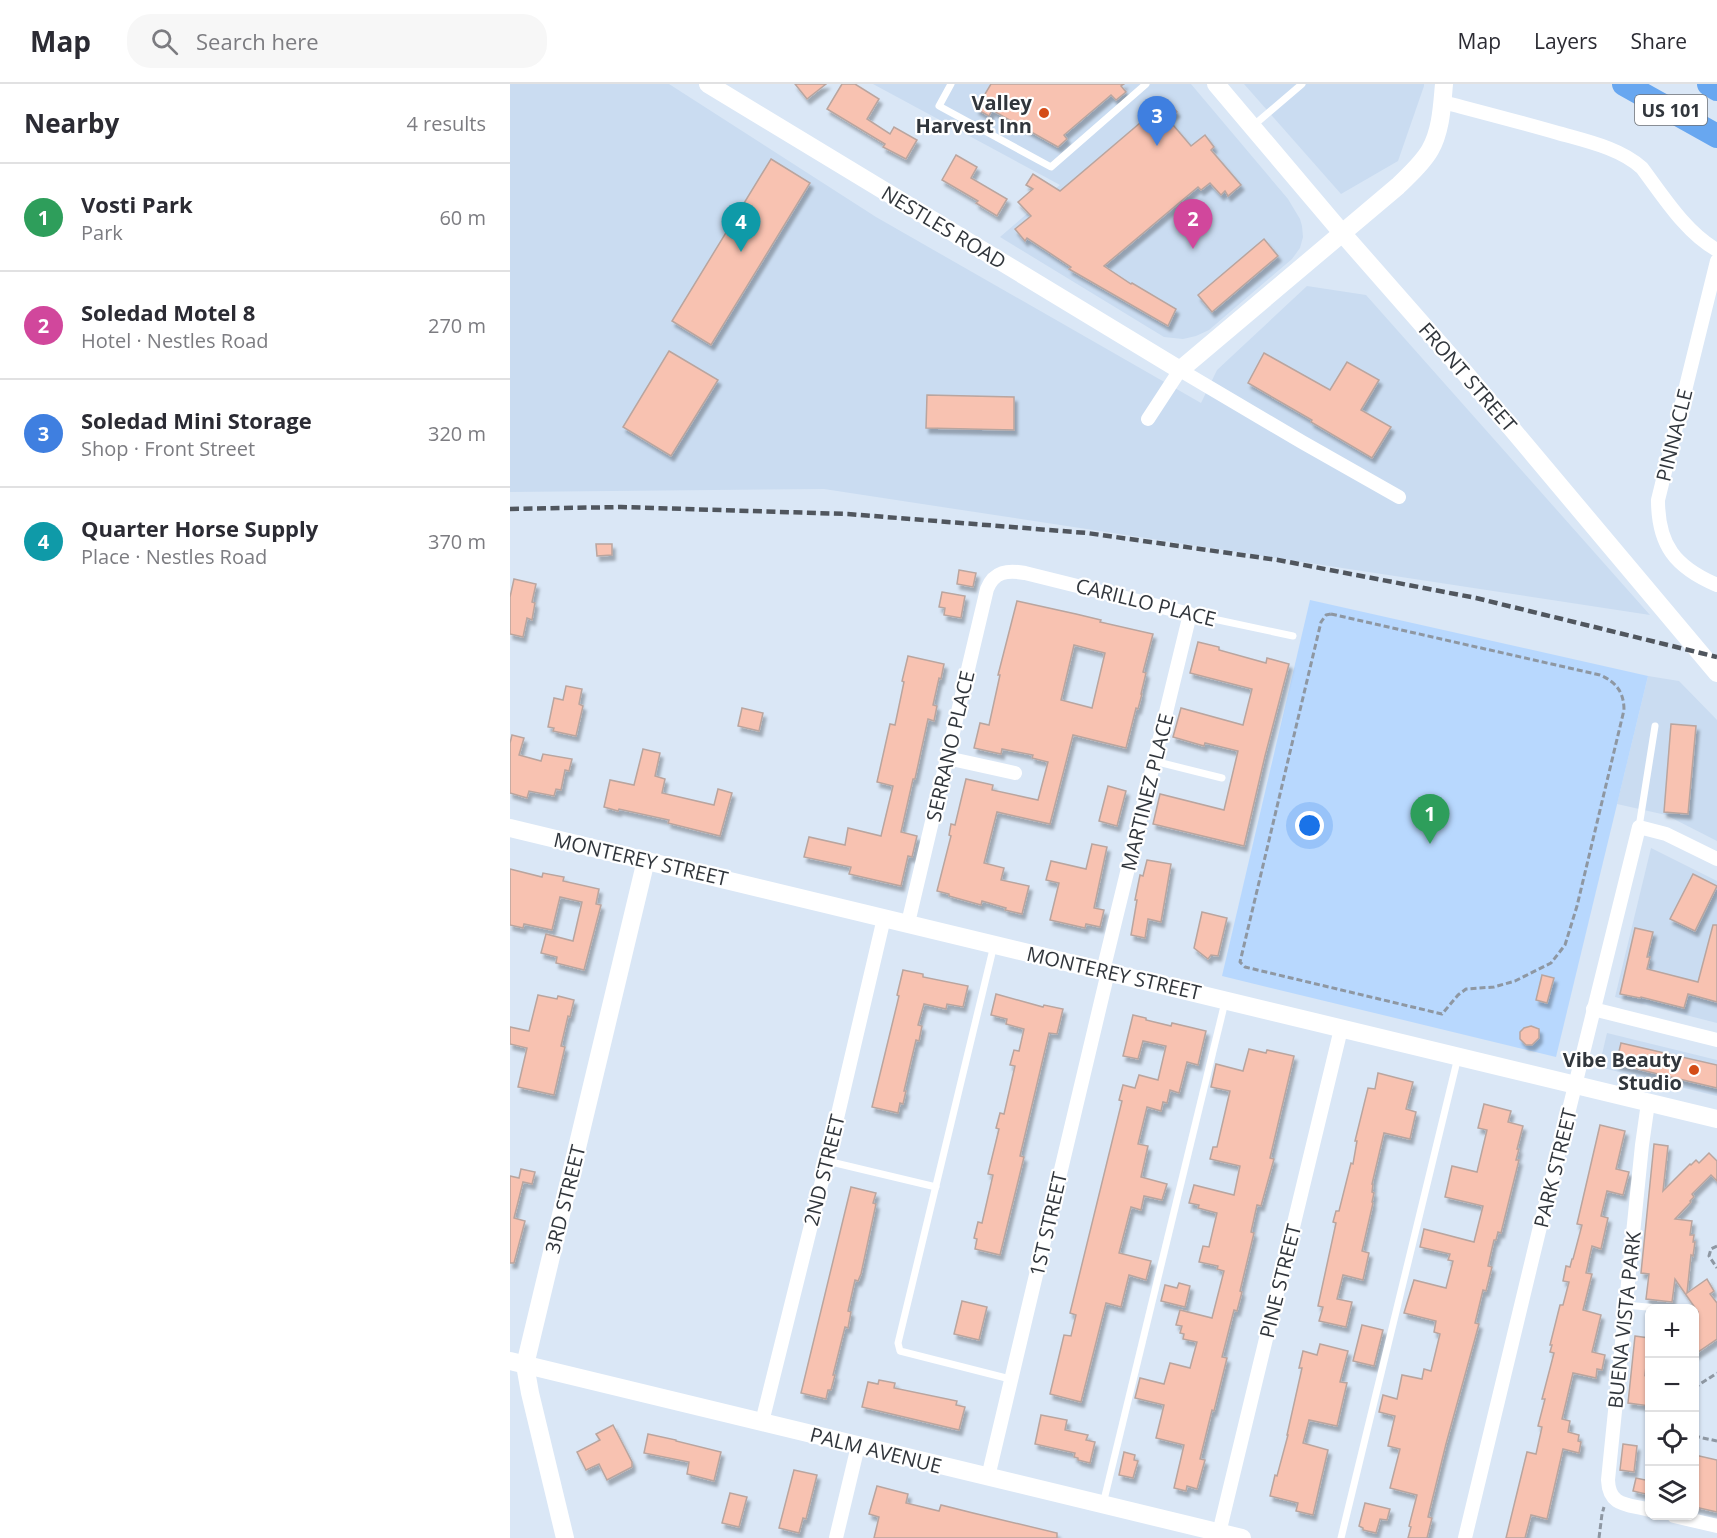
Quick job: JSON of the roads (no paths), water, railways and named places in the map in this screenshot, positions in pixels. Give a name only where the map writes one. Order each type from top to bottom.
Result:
[{"type":"highway","name":"US 101","points":[[1624,84],[1717,136]]},
{"type":"highway","name":"US 101","points":[[1709,84],[1717,89]]},
{"type":"street","name":"NESTLES ROAD","points":[[708,84],[1180,370],[1399,496]]},
{"type":"street","points":[[1148,419],[1180,370],[1343,234],[1420,164],[1431,149],[1438,132],[1444,84]]},
{"type":"street","name":"FRONT STREET","points":[[1217,85],[1465,373],[1717,673]]},
{"type":"street","points":[[1443,102],[1591,142],[1632,159],[1642,168],[1693,233],[1717,250]]},
{"type":"street","name":"PINNACLE","points":[[1717,261],[1658,500],[1658,518],[1671,552],[1698,576],[1717,585]]},
{"type":"street","name":"CARILLO PLACE","points":[[999,573],[1013,571],[1025,573],[1190,614]]},
{"type":"street","name":"SERRANO PLACE","points":[[908,923],[987,589],[999,573]]},
{"type":"street","name":"MARTINEZ PLACE","points":[[1106,971],[1190,614]]},
{"type":"street","points":[[947,758],[1015,773]]},
{"type":"street","points":[[1638,827],[1666,834],[1717,860]]},
{"type":"street","name":"PARK STREET","points":[[1465,1538],[1638,827]]},
{"type":"street","name":"MONTEREY STREET","points":[[510,828],[1717,1119]]},
{"type":"street","name":"3RD STREET","points":[[565,1538],[530,1393],[518,1363],[646,860]]},
{"type":"street","name":"2ND STREET","points":[[762,1422],[885,918]]},
{"type":"street","name":"1ST STREET","points":[[988,1477],[1106,971]]},
{"type":"street","points":[[1593,1010],[1717,1040]]},
{"type":"street","name":"PINE STREET","points":[[1220,1533],[1341,1029]]},
{"type":"street","name":"BUENA VISTA PARK","points":[[1645,1509],[1613,1499],[1609,1494],[1608,1480],[1648,1103]]},
{"type":"street","name":"PALM AVENUE","points":[[518,1363],[1242,1538]]},
{"type":"street","points":[[836,1538],[858,1446]]},
{"type":"street","points":[[1694,1520],[1717,1526]]},
{"type":"lane","points":[[951,84],[939,106],[1051,167],[1146,84]]},
{"type":"lane","points":[[1252,126],[1300,85]]},
{"type":"lane","name":"CARILLO PLACE","points":[[1190,614],[1293,636]]},
{"type":"lane","name":"PARK STREET","points":[[1638,827],[1655,726]]},
{"type":"lane","points":[[1154,761],[1222,778]]},
{"type":"lane","points":[[994,945],[898,1343],[900,1351],[1010,1379]]},
{"type":"lane","points":[[1103,1504],[1225,1000]]},
{"type":"lane","points":[[1341,1538],[1458,1057]]},
{"type":"lane","points":[[827,1161],[936,1187]]},
{"type":"lane","points":[[1625,1305],[1645,1307]]},
{"type":"railway","points":[[510,509],[621,507],[848,514],[1087,533],[1278,560],[1476,598],[1717,657]]},
{"type":"place","name":"Valley Harvest Inn","points":[[1044,113]]},
{"type":"place","name":"Soledad Mini Storage","points":[[1157,146]]},
{"type":"place","name":"Soledad Motel 8","points":[[1193,249]]},
{"type":"place","name":"Quarter Horse Supply","points":[[741,252]]},
{"type":"place","name":"Vosti Park","points":[[1430,844]]},
{"type":"place","name":"Vibe Beauty Studio","points":[[1694,1070]]}]
